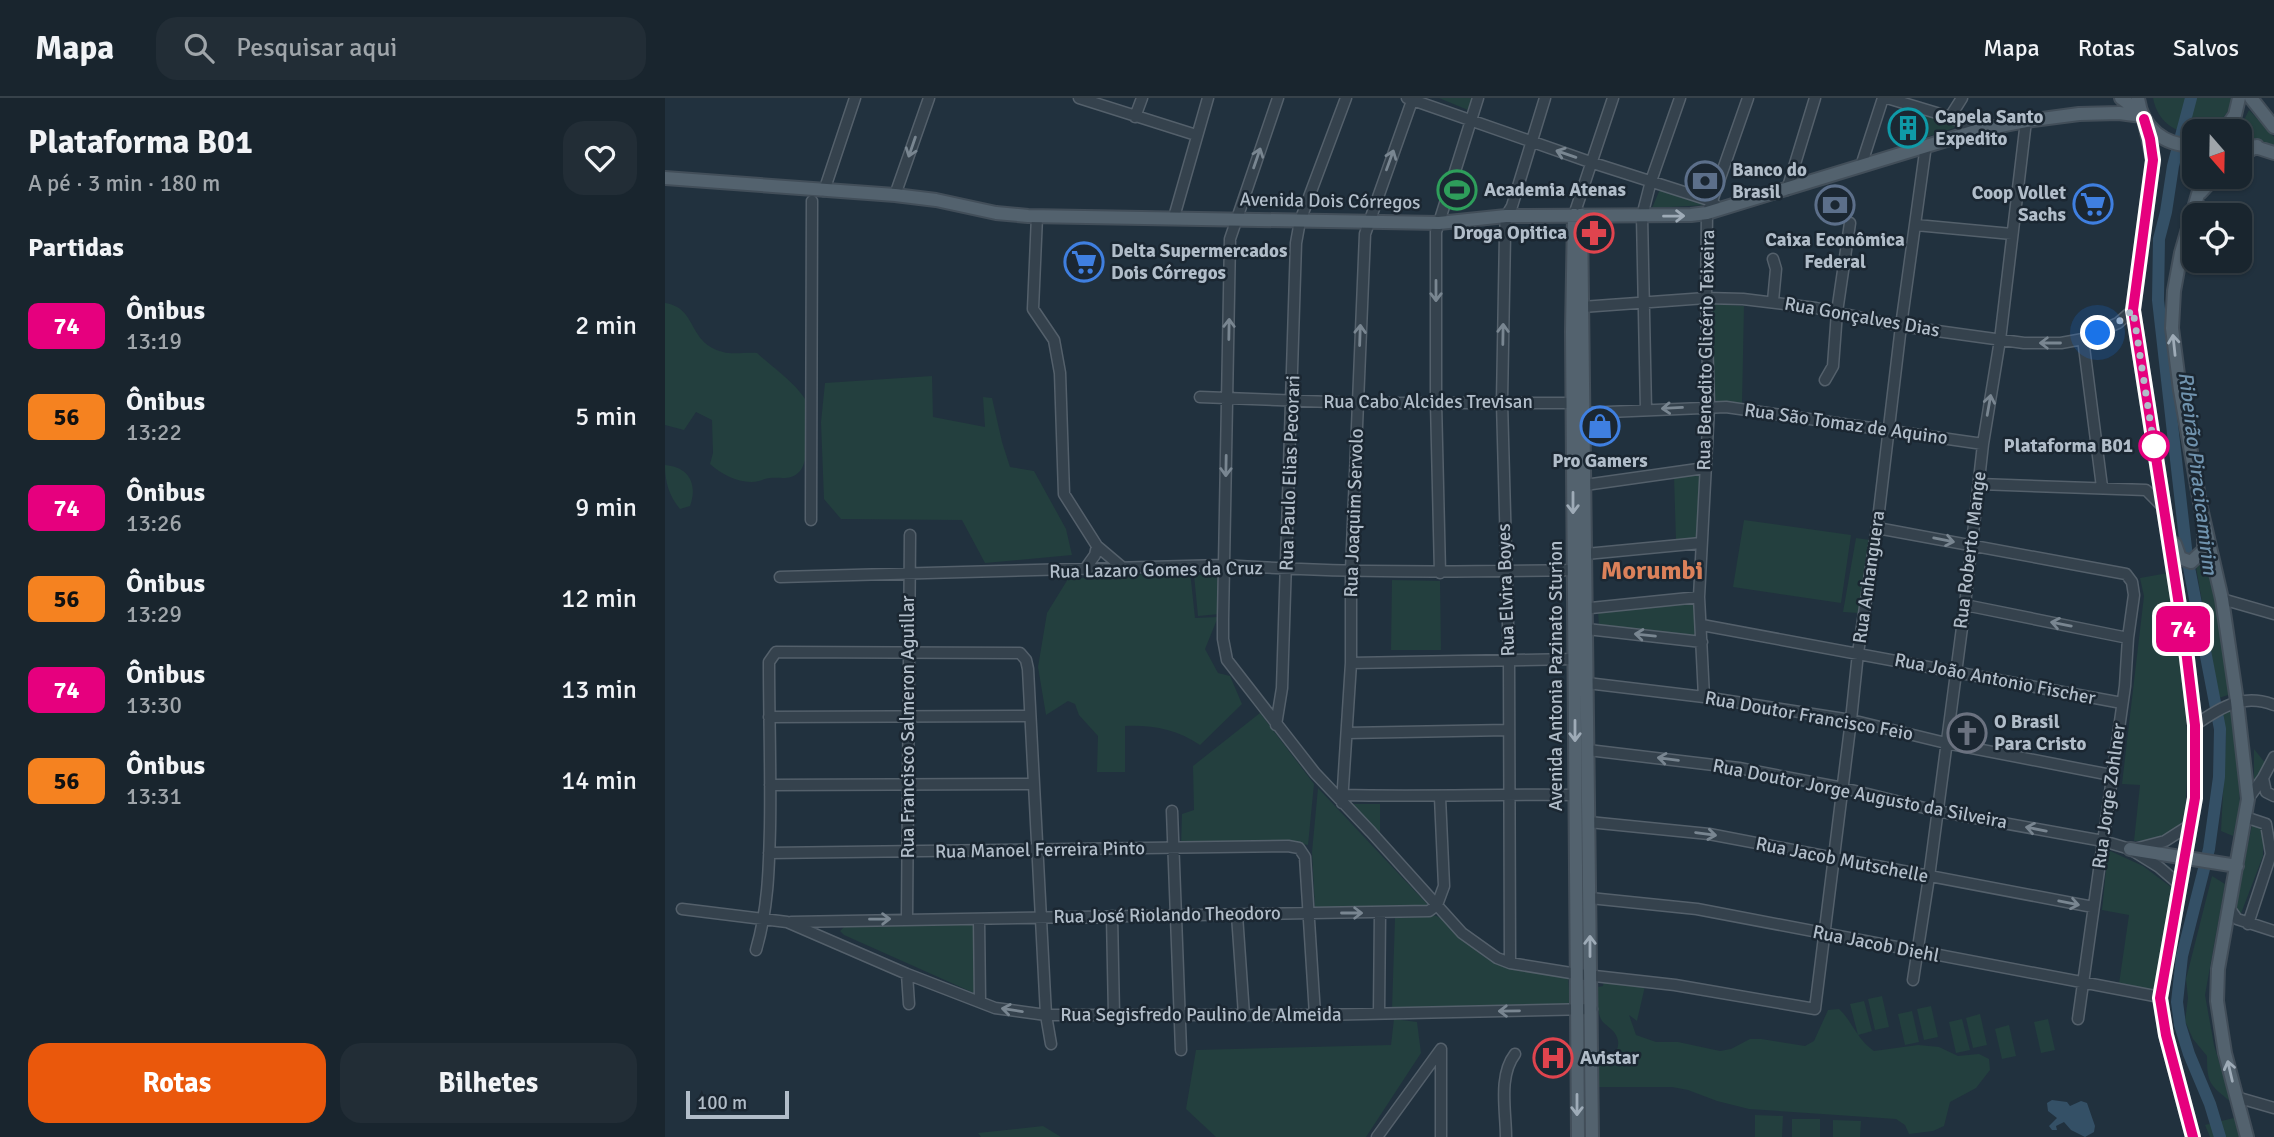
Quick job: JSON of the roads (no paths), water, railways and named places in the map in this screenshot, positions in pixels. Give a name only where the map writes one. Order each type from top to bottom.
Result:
[{"type":"main road","points":[[2121,98],[2143,116],[2157,134],[2173,143],[2182,144]]},
{"type":"main road","points":[[2138,98],[2153,160],[2133,310],[2199,722],[2195,798],[2190,825],[2190,859],[2180,885],[2160,998],[2166,1035],[2193,1137]]},
{"type":"main road","points":[[2233,119],[2239,98]]},
{"type":"main road","points":[[2251,98],[2274,127]]},
{"type":"main road","name":"Avenida Dois Córregos","points":[[668,177],[895,195],[936,200],[996,213],[1037,216],[1439,223],[1506,216],[1642,216],[1713,208],[1787,190],[1979,130],[2026,121],[2096,113],[2143,116]]},
{"type":"main road","points":[[2252,145],[2274,153]]},
{"type":"main road","points":[[2252,149],[2257,146]]},
{"type":"main road","points":[[2199,189],[2174,291],[2172,328],[2201,508],[2222,598],[2231,703],[2248,799],[2218,969],[2217,1001],[2236,1097],[2247,1137]]},
{"type":"main road","points":[[2194,202],[2204,189]]},
{"type":"main road","name":"Avenida Antonia Pazinato Sturion","points":[[1578,215],[1586,555],[1575,659],[1578,1137]]},
{"type":"main road","name":"Avenida Antonia Pazinato Sturion","points":[[1578,215],[1573,403],[1574,570],[1580,610],[1587,629],[1592,1137]]},
{"type":"main road","points":[[1573,403],[1584,413],[1573,424]]},
{"type":"main road","points":[[2163,507],[2170,520],[2180,558],[2191,562],[2201,555],[2205,545],[2201,508]]},
{"type":"main road","points":[[1575,659],[1576,674],[1580,680],[1587,682]]},
{"type":"main road","points":[[2130,849],[2237,866]]},
{"type":"street","points":[[824,191],[855,98]]},
{"type":"street","points":[[895,195],[929,98]]},
{"type":"street","points":[[1079,98],[1196,135]]},
{"type":"street","points":[[1135,117],[1142,98]]},
{"type":"street","points":[[1174,217],[1208,98]]},
{"type":"street","points":[[1278,98],[1230,239],[1223,639],[1227,660],[1276,725],[1462,933],[1497,958],[1510,963],[1591,976]]},
{"type":"street","name":"Rua Paulo Elias Pecorari","points":[[1276,725],[1282,688],[1287,569],[1296,243],[1300,221],[1346,98]]},
{"type":"street","points":[[1440,573],[1436,232],[1478,98]]},
{"type":"street","points":[[1506,216],[1512,206],[1545,98]]},
{"type":"street","points":[[1578,215],[1590,162],[1613,98]]},
{"type":"street","points":[[1646,410],[1642,216],[1651,181],[1680,98]]},
{"type":"street","name":"Rua Benedito Glicério Teixeira","points":[[1705,697],[1699,597],[1709,407],[1706,299],[1713,208],[1748,98]]},
{"type":"street","points":[[1787,190],[1815,98]]},
{"type":"street","points":[[1861,166],[1885,98],[1950,117],[1979,130]]},
{"type":"street","points":[[1950,117],[1962,98]]},
{"type":"street","points":[[1411,99],[1651,181],[1713,208]]},
{"type":"street","name":"Rua Joaquim Servolo","points":[[1342,799],[1351,663],[1351,571],[1362,284],[1367,222],[1411,99]]},
{"type":"street","name":"Rua Roberto Mange","points":[[1913,980],[1930,877],[2026,121]]},
{"type":"street","name":"Rua Anhanguera","points":[[1591,976],[1675,985],[1815,1009],[1858,653],[1877,528],[1926,145]]},
{"type":"street","points":[[811,201],[811,520]]},
{"type":"street","points":[[1037,216],[1033,310],[1054,340],[1060,373],[1064,494],[1097,546],[1123,568]]},
{"type":"street","name":"Rua Elvira Boyes","points":[[1506,216],[1502,402],[1509,662],[1507,730],[1510,963]]},
{"type":"street","points":[[1825,380],[1833,366],[1837,312],[1850,223]]},
{"type":"street","points":[[1916,225],[2012,234]]},
{"type":"street","points":[[1773,259],[1776,269],[1773,301]]},
{"type":"street","name":"Rua Gonçalves Dias","points":[[1582,307],[1706,299],[1773,301],[1901,326],[2000,340],[2061,343],[2083,340],[2117,323],[2133,310]]},
{"type":"street","points":[[2083,340],[2102,487]]},
{"type":"street","name":"Rua Cabo Alcides Trevisan","points":[[1200,397],[1358,403],[1573,403]]},
{"type":"street","name":"Rua São Tomaz de Aquino","points":[[1584,413],[1726,407],[1983,444]]},
{"type":"street","points":[[1585,485],[1705,468]]},
{"type":"street","points":[[1979,484],[2146,490],[2163,507]]},
{"type":"street","points":[[1877,528],[1972,545]]},
{"type":"street","name":"Rua Francisco Salmeron Aguillar","points":[[907,919],[910,536]]},
{"type":"street","points":[[1586,555],[1701,542]]},
{"type":"street","name":"Rua Jorge Zohlner","points":[[1972,545],[2126,574],[2134,595],[2122,703],[2078,1018]]},
{"type":"street","points":[[1085,569],[1095,555],[1097,546]]},
{"type":"street","name":"Rua Lazaro Gomes da Cruz","points":[[780,577],[1224,565],[1440,573],[1574,570]]},
{"type":"street","points":[[1580,610],[1699,597]]},
{"type":"street","points":[[2222,598],[2274,614]]},
{"type":"street","points":[[1965,605],[2128,638]]},
{"type":"street","name":"Rua João Antonio Fischer","points":[[1702,625],[2122,703]]},
{"type":"street","points":[[1587,629],[1702,642]]},
{"type":"street","points":[[756,950],[764,921],[769,853],[769,662],[776,652],[1020,653],[1028,669],[1045,1015],[1051,1044]]},
{"type":"street","points":[[1351,663],[1575,659]]},
{"type":"street","name":"Rua Doutor Francisco Feio","points":[[1587,682],[1851,720],[1946,743],[2111,775]]},
{"type":"street","points":[[2199,722],[2231,703],[2254,699],[2274,705]]},
{"type":"street","points":[[769,717],[1030,716]]},
{"type":"street","points":[[1347,733],[1507,730]]},
{"type":"street","name":"Rua Doutor Jorge Augusto da Silveira","points":[[1588,750],[1739,768],[1843,788],[1937,811],[2103,841],[2130,849],[2159,867],[2180,885]]},
{"type":"street","points":[[2248,799],[2274,757]]},
{"type":"street","points":[[2263,778],[2266,792],[2274,796]]},
{"type":"street","points":[[770,785],[1032,783]]},
{"type":"street","points":[[1342,799],[1508,794],[1576,795]]},
{"type":"street","points":[[1437,905],[1444,886],[1440,797]]},
{"type":"street","points":[[1172,811],[1181,1050]]},
{"type":"street","points":[[2245,817],[2266,824],[2271,854],[2248,924]]},
{"type":"street","name":"Rua Jacob Mutschelle","points":[[1590,822],[1709,834],[2092,907]]},
{"type":"street","name":"Rua Doutor Jorge Augusto da Silveira","points":[[2130,849],[2165,841],[2190,825]]},
{"type":"street","name":"Rua Manoel Ferreira Pinto","points":[[769,853],[1288,846],[1299,848],[1305,857],[1307,913]]},
{"type":"street","name":"Rua Jacob Diehl","points":[[1590,898],[1697,909],[2160,998]]},
{"type":"street","name":"Rua José Riolando Theodoro","points":[[787,922],[1380,913],[1429,911],[1437,905]]},
{"type":"street","name":"Rua Segisfredo Paulino de Almeida","points":[[682,909],[787,922],[907,974],[995,1008],[1045,1015],[1315,1015],[1592,1009]]},
{"type":"street","points":[[2230,909],[2237,919],[2274,931]]},
{"type":"street","points":[[1307,913],[1315,1015]]},
{"type":"street","points":[[1379,1013],[1380,913]]},
{"type":"street","points":[[1237,915],[1244,1015]]},
{"type":"street","points":[[1112,916],[1114,1015]]},
{"type":"street","points":[[979,919],[980,1001]]},
{"type":"street","points":[[825,938],[828,925],[836,920]]},
{"type":"street","points":[[907,974],[909,1004]]},
{"type":"street","points":[[1378,1136],[1441,1049],[1441,1137]]},
{"type":"street","points":[[1506,1137],[1505,1074],[1508,1063],[1515,1054]]},
{"type":"street","points":[[1422,1076],[1441,1083]]},
{"type":"street","points":[[2236,1097],[2274,1108]]},
{"type":"water","points":[[2052,1100],[2067,1102],[2070,1106],[2081,1101],[2087,1103],[2095,1126],[2094,1132],[2085,1137],[2071,1130],[2064,1122],[2056,1126],[2057,1130],[2052,1130],[2049,1126],[2057,1118],[2048,1111],[2047,1103]]},
{"type":"waterway","name":"Ribeirão Piracicamirim","points":[[2191,98],[2173,166],[2159,239],[2158,300],[2187,557],[2220,729],[2219,777],[2209,849],[2182,956],[2177,1002],[2180,1025],[2189,1054],[2210,1104],[2220,1137]]},
{"type":"place","name":"Capela Santo Expedito","points":[[1908,128]]},
{"type":"place","name":"Banco do Brasil","points":[[1705,181]]},
{"type":"place","name":"Academia Atenas","points":[[1457,190]]},
{"type":"place","name":"Coop Vollet Sachs","points":[[2093,204]]},
{"type":"place","name":"Caixa Econômica Federal","points":[[1835,205]]},
{"type":"place","name":"Droga Opitica","points":[[1594,233]]},
{"type":"place","name":"Delta Supermercados Dois Córregos","points":[[1084,262]]},
{"type":"place","name":"Pro Gamers","points":[[1600,426]]},
{"type":"place","name":"Plataforma B01","points":[[2154,446]]},
{"type":"place","name":"O Brasil Para Cristo","points":[[1967,733]]},
{"type":"place","name":"Avistar","points":[[1553,1058]]},
{"type":"district","name":"Morumbi","points":[[1652,571]]}]
